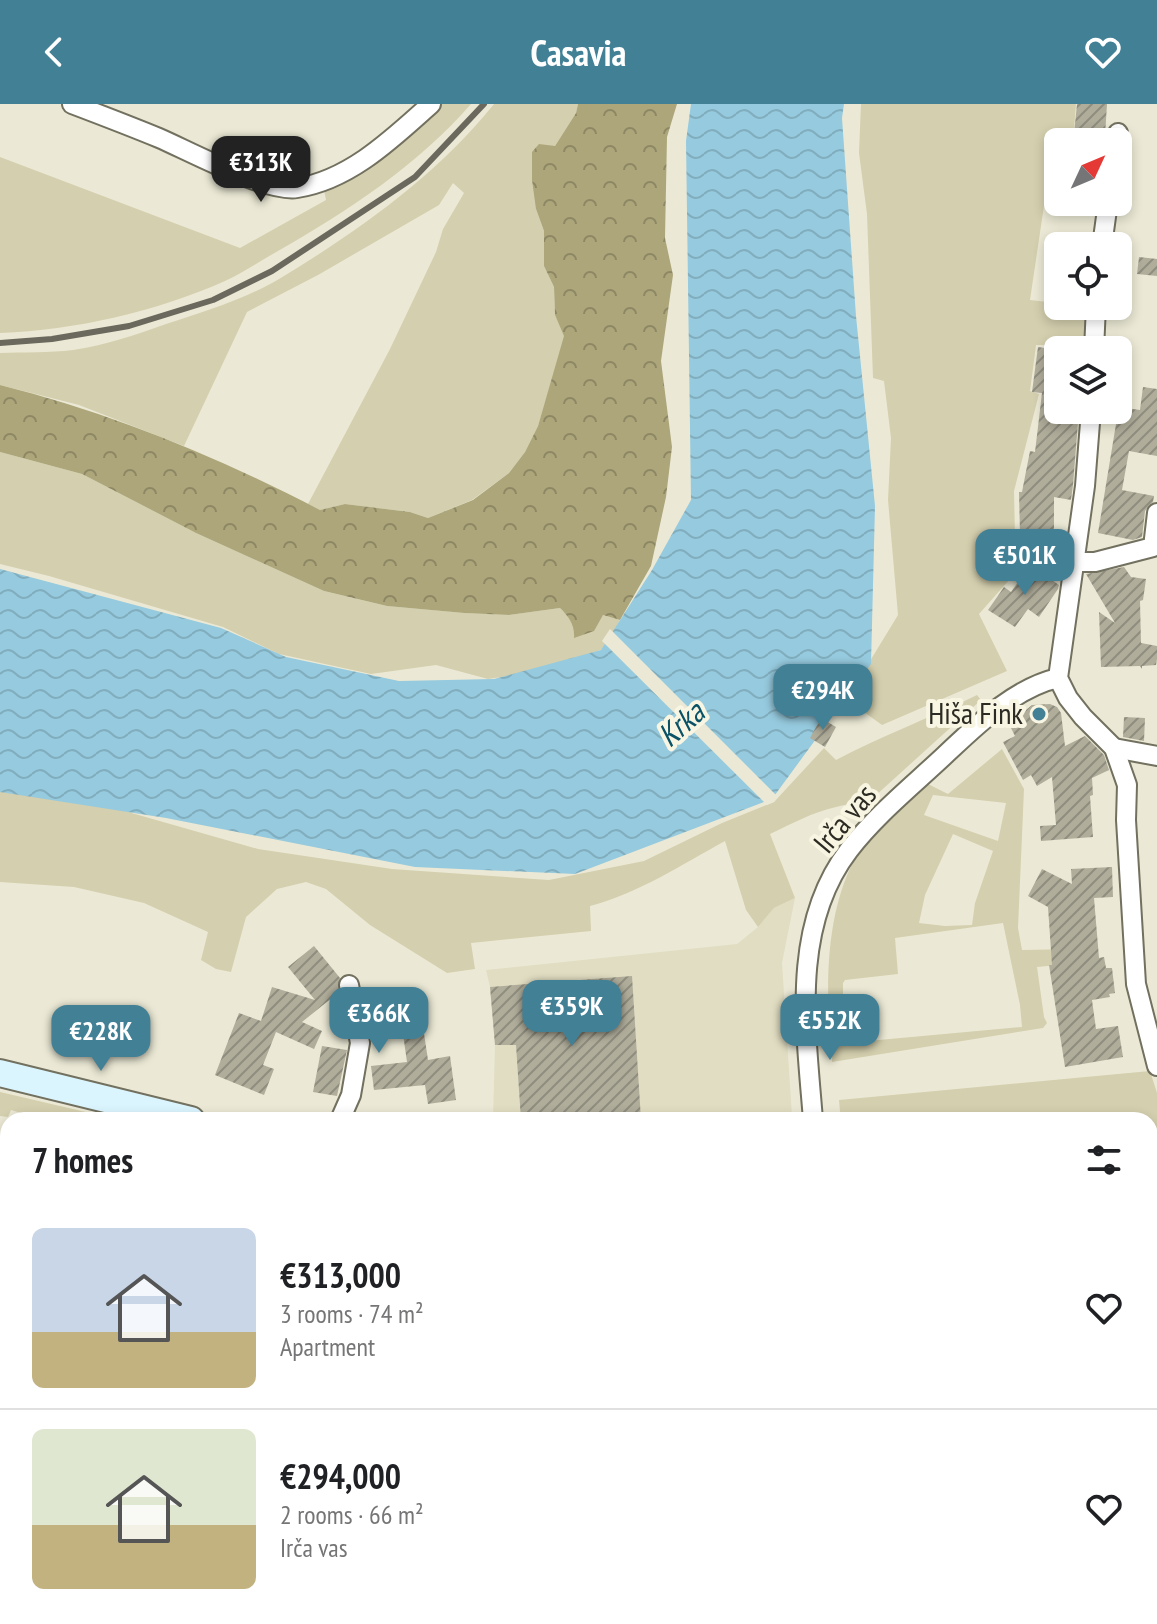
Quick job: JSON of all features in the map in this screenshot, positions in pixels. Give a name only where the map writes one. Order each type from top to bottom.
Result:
[{"type":"main road","points":[[0,1073],[158,1112]]},
{"type":"street","points":[[72,104],[217,165],[278,188],[295,189],[351,168],[392,140],[431,104]]},
{"type":"street","points":[[1090,424],[1085,486],[1058,678],[1083,717],[1114,748],[1127,785],[1126,820],[1136,984],[1151,1014],[1157,1066]]},
{"type":"street","points":[[1074,562],[1095,562],[1153,547],[1157,513]]},
{"type":"street","name":"Irča vas","points":[[812,1112],[805,1019],[808,959],[818,910],[835,872],[849,850],[885,811],[967,735],[1039,682],[1058,678]]},
{"type":"street","points":[[1114,748],[1157,756]]},
{"type":"street","points":[[344,1112],[351,1095],[360,1043],[349,985]]},
{"type":"shaded area","points":[[439,104],[471,104],[428,147],[381,185],[330,220],[232,278],[171,302],[115,318],[57,328],[0,333],[0,157],[240,248],[326,200],[324,190]]},
{"type":"shaded area","points":[[494,104],[578,104],[576,113],[555,146],[536,209],[544,231],[544,266],[554,287],[555,315],[565,336],[538,426],[525,452],[509,473],[472,500],[428,518],[410,512],[345,504],[320,510],[308,504],[390,349],[436,252],[443,229],[464,193],[453,183],[439,205],[247,312],[184,446],[79,405],[0,385],[0,353],[64,351],[109,342],[224,304],[279,279],[394,201],[447,155]]},
{"type":"shaded area","points":[[861,104],[1076,104],[1074,128],[1044,128],[1044,206],[1030,300],[1044,302],[1044,320],[1088,320],[1087,336],[1044,336],[1044,345],[1036,345],[1030,391],[1039,394],[1014,491],[1015,537],[1053,535],[1068,550],[1066,580],[1025,562],[979,614],[1007,671],[882,725],[850,702],[859,679],[898,615],[888,500],[891,438],[884,381],[873,378],[867,214],[859,153]]},
{"type":"shaded area","points":[[0,452],[82,474],[196,533],[324,591],[387,606],[464,613],[509,615],[560,608],[573,624],[574,637],[603,615],[620,620],[605,648],[554,669],[488,679],[436,665],[371,674],[279,654],[223,627],[0,564]]},
{"type":"shaded area","points":[[977,695],[981,700],[874,797],[819,812],[770,834],[795,898],[774,908],[758,927],[746,910],[725,841],[643,886],[590,906],[591,931],[471,943],[475,969],[447,973],[370,925],[326,889],[306,882],[277,889],[246,917],[231,972],[216,969],[201,960],[208,932],[144,903],[74,887],[0,882],[0,788],[51,790],[258,849],[392,869],[549,880],[644,861],[774,802],[824,748],[836,760]]},
{"type":"shaded area","points":[[1002,749],[1024,789],[1018,928],[1022,950],[1076,949],[1080,963],[1037,967],[1047,1023],[1043,1028],[832,1062],[829,959],[844,883],[859,851],[926,783],[948,794]],"holes":[[[933,795],[1006,803],[998,841],[924,815]],[[953,834],[993,851],[975,903],[972,925],[919,923],[925,895]],[[1003,923],[1022,1027],[843,1041],[843,983],[845,980],[898,974],[895,938]]]},
{"type":"shaded area","points":[[795,898],[782,963],[792,1112],[493,1112],[495,1045],[486,970],[737,944],[758,927],[774,908]]},
{"type":"shaded area","points":[[1150,1071],[1157,1093],[1157,1112],[840,1112],[839,1100]]},
{"type":"shaded area","points":[[0,1092],[86,1112],[11,1110],[0,1112]]},
{"type":"green space","points":[[578,104],[677,104],[667,137],[665,238],[673,275],[661,361],[672,447],[666,497],[651,566],[620,620],[603,615],[594,631],[574,638],[571,622],[560,608],[509,615],[464,613],[387,606],[324,591],[196,533],[82,474],[0,452],[0,385],[83,409],[164,438],[320,510],[345,504],[410,512],[428,518],[473,500],[509,473],[525,452],[538,426],[564,336],[555,315],[554,287],[544,266],[544,231],[536,209],[532,152],[539,144],[555,146],[576,113]]},
{"type":"water","name":"Krka","points":[[691,104],[844,104],[842,118],[856,316],[875,506],[871,664],[772,799],[575,874],[415,867],[166,818],[0,792],[0,569],[221,628],[286,657],[399,681],[494,679],[601,650],[652,570],[691,500],[686,141]]},
{"type":"pier","points":[[610,629],[778,797],[774,802],[767,805],[602,641]]},
{"type":"building","points":[[1077,104],[1107,104],[1106,128],[1075,128]]},
{"type":"building","points":[[1139,257],[1157,259],[1157,276],[1137,274]]},
{"type":"building","points":[[1038,347],[1044,348],[1044,424],[1078,424],[1071,500],[1054,497],[1054,534],[1020,535],[1019,492],[1022,492],[1030,451],[1035,452],[1042,393],[1032,392]]},
{"type":"building","points":[[1143,387],[1157,389],[1157,456],[1129,451],[1122,490],[1154,496],[1145,511],[1142,537],[1133,540],[1098,533],[1116,424],[1132,424],[1132,409],[1140,410]]},
{"type":"building","points":[[1030,565],[1059,585],[1039,617],[1028,609],[1015,627],[988,610],[1004,587],[1011,592]]},
{"type":"building","points":[[1124,567],[1131,577],[1146,579],[1143,600],[1140,601],[1141,643],[1157,646],[1157,659],[1156,665],[1142,666],[1142,669],[1140,666],[1101,667],[1099,612],[1115,623],[1086,574]]},
{"type":"building","points":[[1050,704],[1061,713],[1065,746],[1085,736],[1104,755],[1109,770],[1092,778],[1093,837],[1041,841],[1040,826],[1056,825],[1052,777],[1037,786],[1031,775],[1023,780],[1003,742],[1015,736],[1009,724],[1032,705]]},
{"type":"building","points":[[1124,717],[1145,718],[1144,741],[1123,737]]},
{"type":"building","points":[[821,718],[836,727],[825,747],[810,738]]},
{"type":"building","points":[[1112,867],[1113,897],[1094,898],[1099,958],[1104,957],[1106,968],[1112,968],[1115,993],[1092,1000],[1096,1029],[1118,1026],[1123,1057],[1065,1067],[1049,965],[1052,965],[1048,907],[1028,896],[1042,869],[1072,884],[1071,869]]},
{"type":"building","points":[[314,946],[340,978],[338,993],[302,1022],[322,1031],[314,1049],[276,1032],[263,1065],[274,1069],[264,1095],[215,1075],[239,1013],[261,1021],[272,987],[315,1000],[288,967]]},
{"type":"building","points":[[632,976],[640,1112],[520,1112],[516,1045],[495,1045],[490,987]]},
{"type":"building","points":[[415,1004],[418,1021],[422,1020],[428,1060],[450,1056],[456,1100],[428,1104],[425,1085],[374,1090],[371,1066],[407,1062],[402,1027],[379,1030],[376,1010]]},
{"type":"building","points":[[322,1046],[347,1050],[337,1096],[313,1092]]},
{"type":"railway","points":[[0,343],[52,339],[129,326],[213,300],[272,271],[415,177],[484,104]]},
{"type":"place","name":"Hiša Fink","points":[[1039,714]]}]
